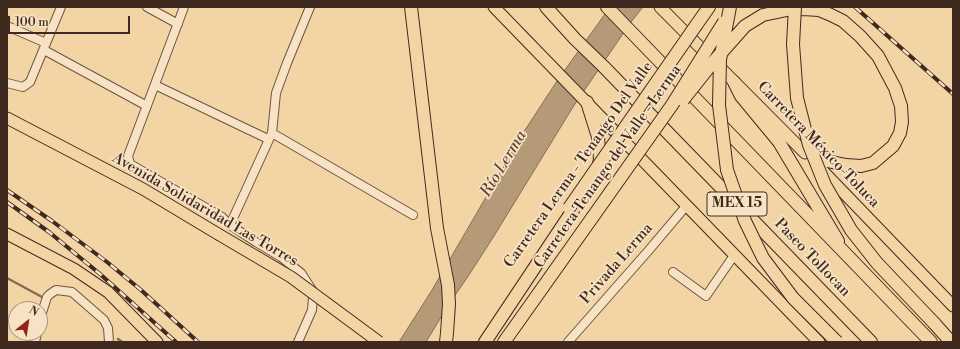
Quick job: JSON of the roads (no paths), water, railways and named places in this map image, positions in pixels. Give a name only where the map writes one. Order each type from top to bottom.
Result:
[{"type":"highway","points":[[411,7],[437,228],[448,285],[448,333],[446,342]]},
{"type":"highway","name":"Paseo Tollocan","points":[[546,7],[575,39],[871,342]]},
{"type":"highway","name":"Paseo Tollocan","points":[[607,7],[845,255],[931,342]]},
{"type":"highway","points":[[697,24],[702,7]]},
{"type":"highway","name":"Carretera Lerma - Tenango Del Valle","points":[[477,342],[709,7]]},
{"type":"highway","points":[[730,7],[720,60],[719,105],[727,170],[745,221],[763,258],[793,298],[837,342]]},
{"type":"highway","name":"Carretera Tenango del Valle - Lerma","points":[[504,342],[672,105],[733,7]]},
{"type":"highway","points":[[791,9],[797,98],[809,145],[825,184],[851,230],[873,258],[952,342]]},
{"type":"highway","points":[[672,105],[684,100],[714,61],[745,26],[754,20],[763,15],[791,9],[819,10],[832,15],[849,26],[878,56],[895,88],[901,106],[902,122],[900,133],[893,146],[873,163],[861,166],[846,166],[833,163],[800,147]]},
{"type":"highway","points":[[734,82],[741,96],[779,142],[831,228],[845,255]]},
{"type":"highway","points":[[485,342],[589,186],[598,168],[600,159],[598,137],[585,101]]},
{"type":"main road","points":[[494,7],[819,342]]},
{"type":"main road","name":"Carretera México-Toluca","points":[[660,7],[800,147],[953,306]]},
{"type":"main road","name":"Avenida Solidaridad Las Torres","points":[[7,118],[143,189],[291,277],[379,342]]},
{"type":"main road","points":[[7,234],[74,269],[108,292],[157,342]]},
{"type":"street","points":[[7,83],[23,87],[30,82],[61,7]]},
{"type":"street","points":[[147,7],[178,24]]},
{"type":"street","points":[[184,7],[128,156],[130,164],[222,217],[230,225],[281,257],[301,273],[307,280],[312,290],[313,297],[312,310],[298,342]]},
{"type":"street","points":[[230,225],[270,136],[276,93],[310,7]]},
{"type":"street","points":[[7,26],[146,106]]},
{"type":"street","points":[[155,85],[270,136],[413,214]]},
{"type":"street","name":"Privada Lerma","points":[[568,342],[687,205]]},
{"type":"street","points":[[673,272],[706,296],[735,254]]},
{"type":"street","points":[[46,301],[47,297],[56,290],[72,292],[104,320],[108,328],[109,342]]},
{"type":"waterway","points":[[7,278],[42,297]]},
{"type":"waterway","points":[[118,339],[122,342]]},
{"type":"railway","points":[[855,7],[953,94]]},
{"type":"railway","points":[[7,190],[107,262],[141,290],[198,342]]},
{"type":"railway","points":[[7,202],[49,232],[100,274],[176,342]]},
{"type":"water label","name":"Río Lerma","points":[[504,164]]}]
